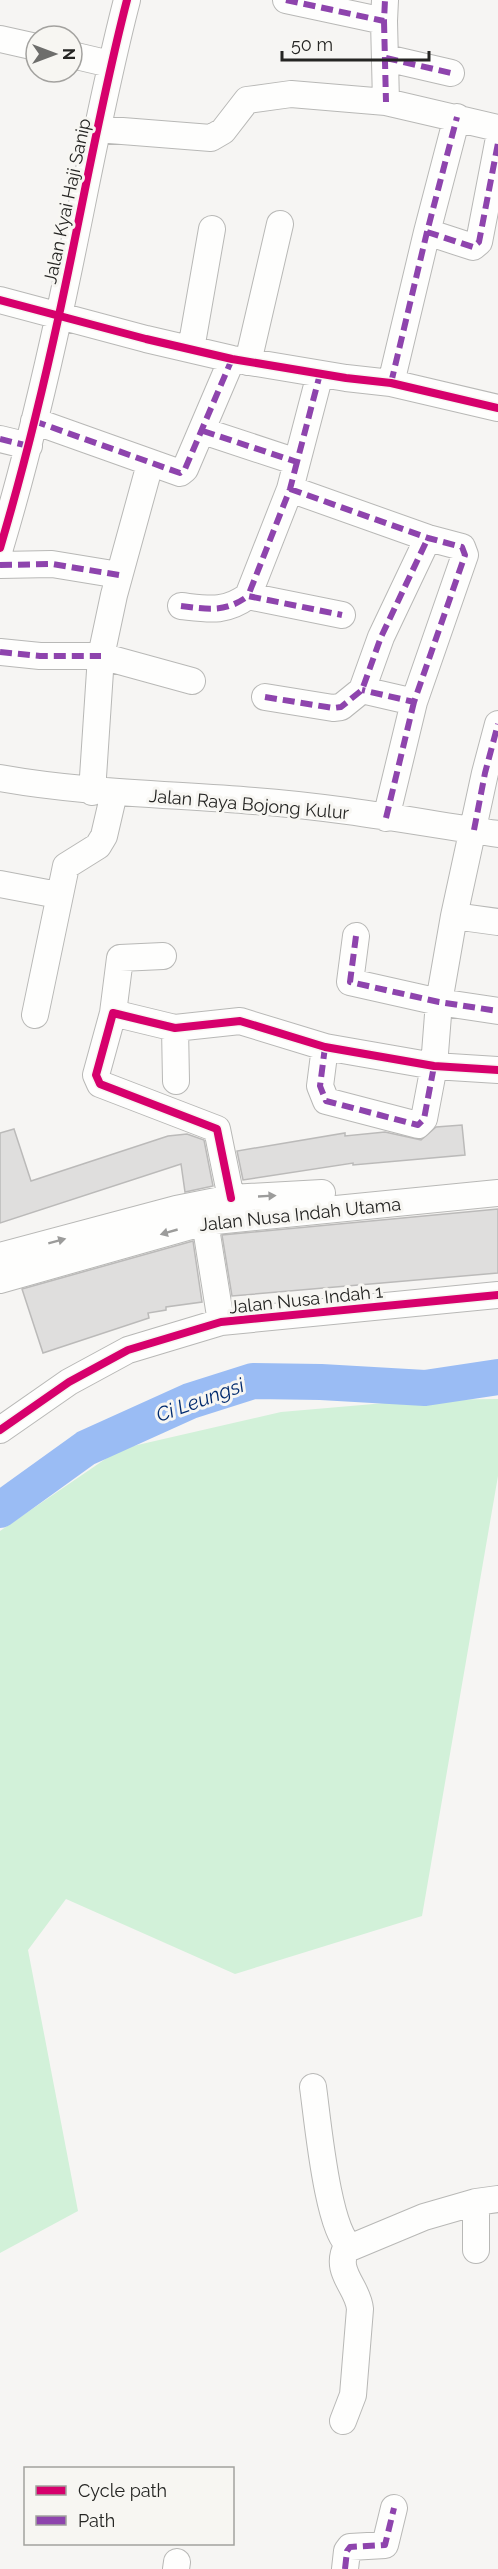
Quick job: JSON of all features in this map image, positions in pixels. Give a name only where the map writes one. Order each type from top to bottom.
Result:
[{"type":"street","name":"Jalan Kyai Haji Sanip","points":[[0,548],[9,484],[31,434],[59,316],[110,64],[127,0]]},
{"type":"street","points":[[286,0],[384,11],[386,102]]},
{"type":"street","points":[[0,39],[24,44]]},
{"type":"street","points":[[84,58],[110,64]]},
{"type":"street","points":[[386,58],[451,73]]},
{"type":"street","points":[[97,129],[203,139],[218,136],[241,105],[254,97],[291,94],[386,102],[498,128]]},
{"type":"street","points":[[391,383],[457,117]]},
{"type":"street","points":[[427,232],[473,247],[477,246],[498,143]]},
{"type":"street","points":[[0,439],[31,434],[150,464],[176,473],[183,472],[240,360],[280,224]]},
{"type":"street","points":[[191,349],[212,229]]},
{"type":"street","points":[[0,300],[240,360],[391,383],[498,408]]},
{"type":"street","points":[[181,606],[225,608],[236,605],[248,596],[290,489],[320,374]]},
{"type":"street","points":[[203,431],[297,462]]},
{"type":"street","points":[[35,1015],[58,895],[66,866],[98,846],[104,836],[101,656],[119,576],[150,464]]},
{"type":"street","points":[[290,489],[428,538],[462,547],[465,555],[414,702],[386,818]]},
{"type":"street","points":[[265,697],[333,708],[341,707],[362,690],[381,637],[428,538]]},
{"type":"street","points":[[0,565],[52,564],[119,576]]},
{"type":"street","points":[[248,596],[342,615]]},
{"type":"street","points":[[0,652],[40,656],[101,656],[192,681]]},
{"type":"street","points":[[362,690],[414,702]]},
{"type":"street","points":[[325,1047],[320,1086],[326,1101],[418,1125],[424,1119],[434,1066],[439,1002],[454,916],[486,832],[485,772],[498,724]]},
{"type":"street","name":"Jalan Raya Bojong Kulur","points":[[0,778],[103,792],[255,801],[486,832]]},
{"type":"street","points":[[0,884],[58,895]]},
{"type":"street","points":[[454,916],[498,922]]},
{"type":"street","points":[[356,936],[350,982],[439,1002],[498,1011]]},
{"type":"street","points":[[164,956],[120,958],[113,1013],[96,1075],[100,1084],[217,1129],[231,1198]]},
{"type":"street","points":[[113,1013],[175,1028],[240,1020],[325,1047],[434,1066],[498,1071]]},
{"type":"street","points":[[175,1028],[176,1081]]},
{"type":"street","name":"Jalan Nusa Indah Utama","points":[[0,1280],[205,1222],[309,1202],[498,1176]]},
{"type":"street","name":"Jalan Nusa Indah Utama","points":[[0,1256],[176,1209],[231,1198],[309,1202],[441,1200],[498,1193]]},
{"type":"street","points":[[205,1222],[221,1322]]},
{"type":"street","name":"Jalan Nusa Indah 1","points":[[0,1430],[69,1382],[128,1350],[221,1322],[498,1295]]},
{"type":"street","points":[[313,2087],[331,2208],[342,2240],[347,2246],[352,2247],[424,2217],[487,2201],[477,2250]]},
{"type":"street","points":[[344,2421],[353,2395],[360,2309],[359,2301],[348,2283],[345,2271],[343,2259],[347,2246]]},
{"type":"street","points":[[345,2569],[347,2551],[350,2547],[385,2545],[394,2508]]},
{"type":"green space","points":[[498,1399],[498,1476],[422,1916],[235,1974],[66,1899],[28,1950],[78,2211],[0,2253],[0,1531],[120,1449],[281,1412],[420,1400]]},
{"type":"building","points":[[462,1125],[465,1155],[353,1165],[353,1163],[243,1180],[237,1151],[345,1133],[345,1136],[385,1132],[421,1140],[436,1127]]},
{"type":"building","points":[[14,1129],[31,1181],[168,1136],[187,1134],[204,1140],[213,1186],[185,1192],[181,1164],[0,1223],[0,1133]]},
{"type":"building","points":[[498,1209],[498,1273],[232,1296],[222,1235]]},
{"type":"building","points":[[193,1241],[202,1302],[166,1307],[166,1310],[148,1313],[149,1318],[43,1353],[22,1289]]},
{"type":"waterway","name":"Ci Leungsi","points":[[0,1510],[86,1448],[190,1401],[253,1381],[425,1388],[498,1377]]},
{"type":"marked path","points":[[286,0],[384,21],[385,0]]},
{"type":"marked path","points":[[384,21],[386,102]]},
{"type":"marked path","points":[[386,58],[451,73]]},
{"type":"marked path","points":[[391,383],[457,117]]},
{"type":"marked path","points":[[427,232],[473,247],[479,242],[498,143]]},
{"type":"marked path","points":[[34,421],[180,473],[185,469],[232,359]]},
{"type":"marked path","points":[[203,431],[297,462],[320,374]]},
{"type":"marked path","points":[[0,439],[29,446]]},
{"type":"marked path","points":[[297,462],[290,489],[248,596],[342,615]]},
{"type":"marked path","points":[[290,489],[428,538],[462,547],[465,555],[414,702],[362,690]]},
{"type":"marked path","points":[[265,697],[333,708],[341,707],[362,690],[381,637],[428,538]]},
{"type":"marked path","points":[[0,565],[52,564],[119,575]]},
{"type":"marked path","points":[[181,606],[208,609],[224,607],[248,596]]},
{"type":"marked path","points":[[0,652],[40,656],[101,656]]},
{"type":"marked path","points":[[386,818],[414,702]]},
{"type":"marked path","points":[[474,830],[485,773],[498,724]]},
{"type":"marked path","points":[[356,936],[350,982],[439,1002],[498,1011]]},
{"type":"marked path","points":[[325,1047],[320,1086],[326,1101],[418,1125],[424,1119],[434,1066],[438,1066]]},
{"type":"marked path","points":[[345,2569],[347,2551],[350,2547],[385,2545],[394,2508]]},
{"type":"cycle path","points":[[0,548],[46,373],[108,78],[127,0]]},
{"type":"cycle path","points":[[0,300],[146,339],[232,359],[391,383],[498,408]]},
{"type":"cycle path","points":[[231,1198],[217,1129],[100,1084],[96,1075],[113,1013],[175,1028],[240,1021],[325,1047],[434,1066],[498,1070]]},
{"type":"cycle path","points":[[0,1430],[69,1382],[128,1350],[221,1322],[498,1295]]}]
